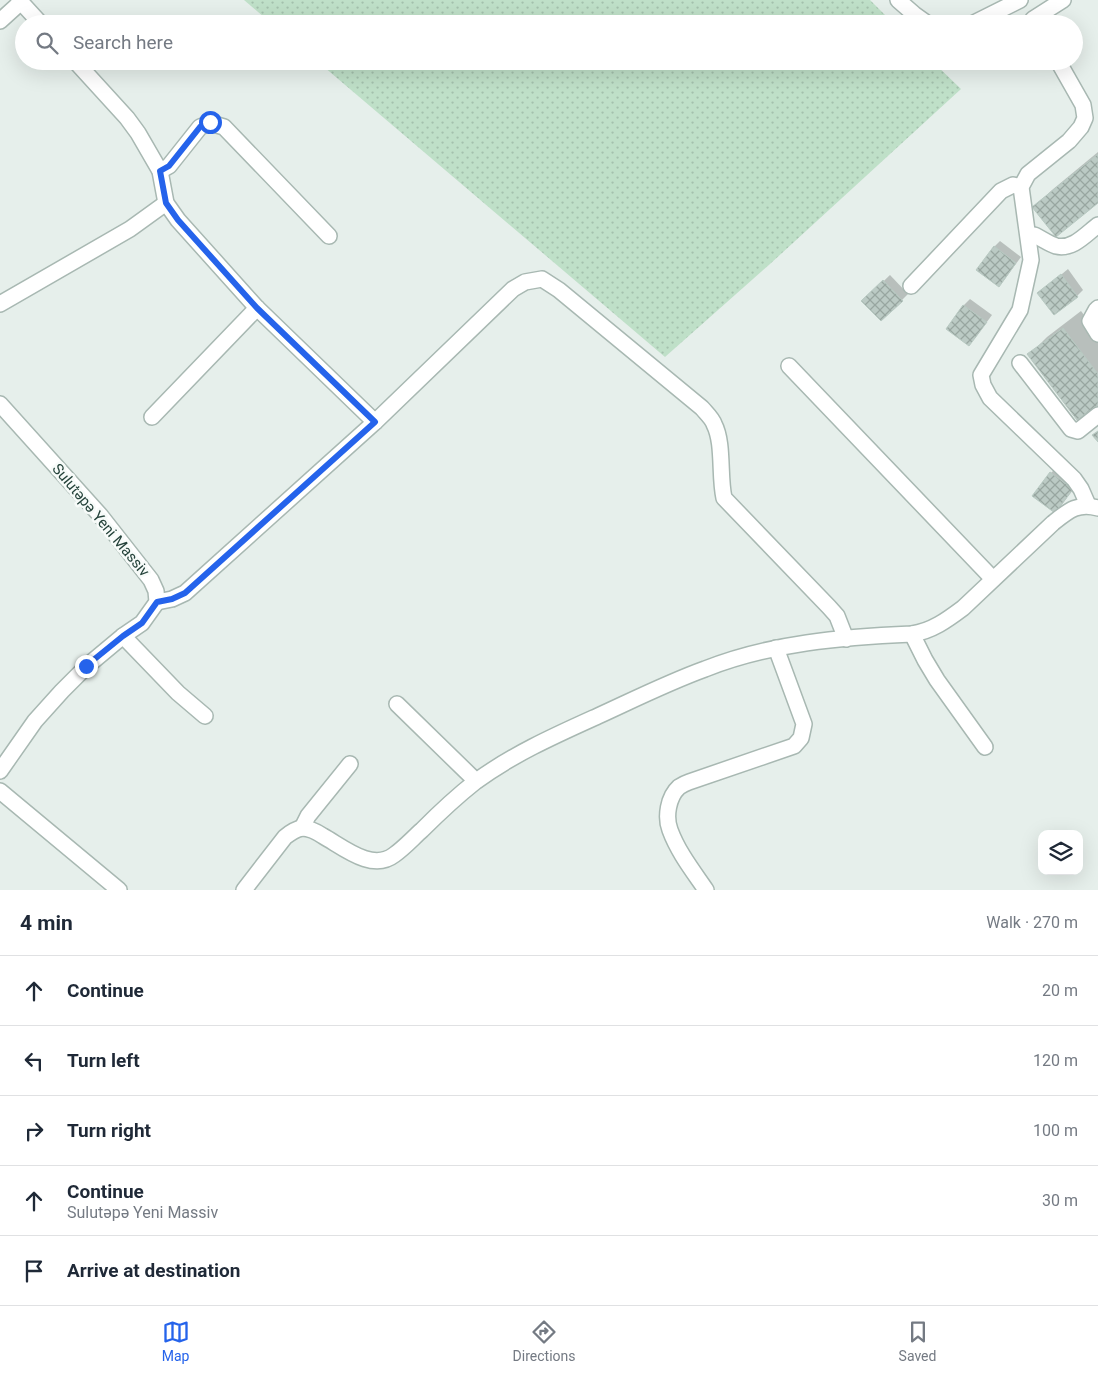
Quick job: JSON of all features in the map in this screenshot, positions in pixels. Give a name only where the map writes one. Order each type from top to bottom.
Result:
[{"type":"street","points":[[898,0],[915,15]]},
{"type":"street","points":[[990,15],[1021,0],[1030,15]]},
{"type":"street","points":[[1042,15],[1063,0]]},
{"type":"street","points":[[0,21],[20,1],[33,15]]},
{"type":"street","points":[[83,70],[138,132],[160,171],[166,203],[178,220],[257,308],[375,422]]},
{"type":"street","points":[[1063,70],[1083,105],[1085,118],[1081,127],[1069,141],[1028,174],[1021,187],[1031,260],[1020,310],[981,375],[983,385],[990,398],[1074,479],[1093,507]]},
{"type":"street","points":[[160,171],[169,166],[200,127],[210,122],[224,127],[329,236]]},
{"type":"street","points":[[910,286],[1000,191],[1013,185],[1021,187]]},
{"type":"street","points":[[0,304],[130,229],[166,203]]},
{"type":"street","points":[[1034,235],[1054,246],[1066,247],[1097,229]]},
{"type":"street","points":[[0,772],[35,721],[86,666],[142,623],[157,602],[172,599],[185,593],[375,422],[513,289],[525,282],[542,279],[559,290],[702,408],[714,423],[718,434],[724,498],[837,616],[846,640]]},
{"type":"street","points":[[152,417],[257,308]]},
{"type":"street","points":[[1098,308],[1090,321],[1098,334]]},
{"type":"street","points":[[1020,363],[1071,429],[1078,431],[1098,415]]},
{"type":"street","points":[[789,366],[993,579]]},
{"type":"street","name":"Sulutəpə Yeni Massiv","points":[[0,404],[100,515],[140,565],[151,580],[156,591],[157,602]]},
{"type":"street","points":[[244,890],[285,837],[302,828],[320,834],[367,861],[379,862],[393,856],[476,782],[521,752],[622,704],[705,668],[776,648],[922,633],[948,619],[963,608],[1064,514],[1076,507],[1093,507]]},
{"type":"street","points":[[912,634],[937,680],[985,747]]},
{"type":"street","points":[[123,636],[178,693],[205,716]]},
{"type":"street","points":[[706,890],[683,856],[670,829],[668,811],[672,796],[684,784],[794,746],[801,738],[804,724],[776,648]]},
{"type":"street","points":[[397,704],[476,782]]},
{"type":"street","points":[[302,828],[308,816],[350,764]]},
{"type":"street","points":[[0,791],[119,890]]},
{"type":"green space","points":[[244,0],[870,0],[885,15],[262,15]]},
{"type":"green space","points":[[328,70],[941,70],[961,89],[770,264],[665,357]]},
{"type":"building","points":[[1098,154],[1098,203],[1056,237],[1032,207]]},
{"type":"building","points":[[994,246],[1016,263],[999,287],[976,270]]},
{"type":"building","points":[[1061,274],[1078,297],[1054,315],[1037,293]]},
{"type":"building","points":[[883,280],[903,301],[881,321],[861,301]]},
{"type":"building","points":[[963,305],[987,322],[969,346],[946,329]]},
{"type":"building","points":[[1063,328],[1098,374],[1098,405],[1077,420],[1027,354]]},
{"type":"building","points":[[1098,431],[1098,442],[1092,435]]},
{"type":"building","points":[[1050,472],[1073,489],[1055,513],[1032,496]]},
{"type":"route","points":[[86,666],[142,623],[157,602],[172,599],[185,593],[375,422],[257,308],[178,220],[166,203],[160,171],[169,166],[200,127],[210,122]]}]
